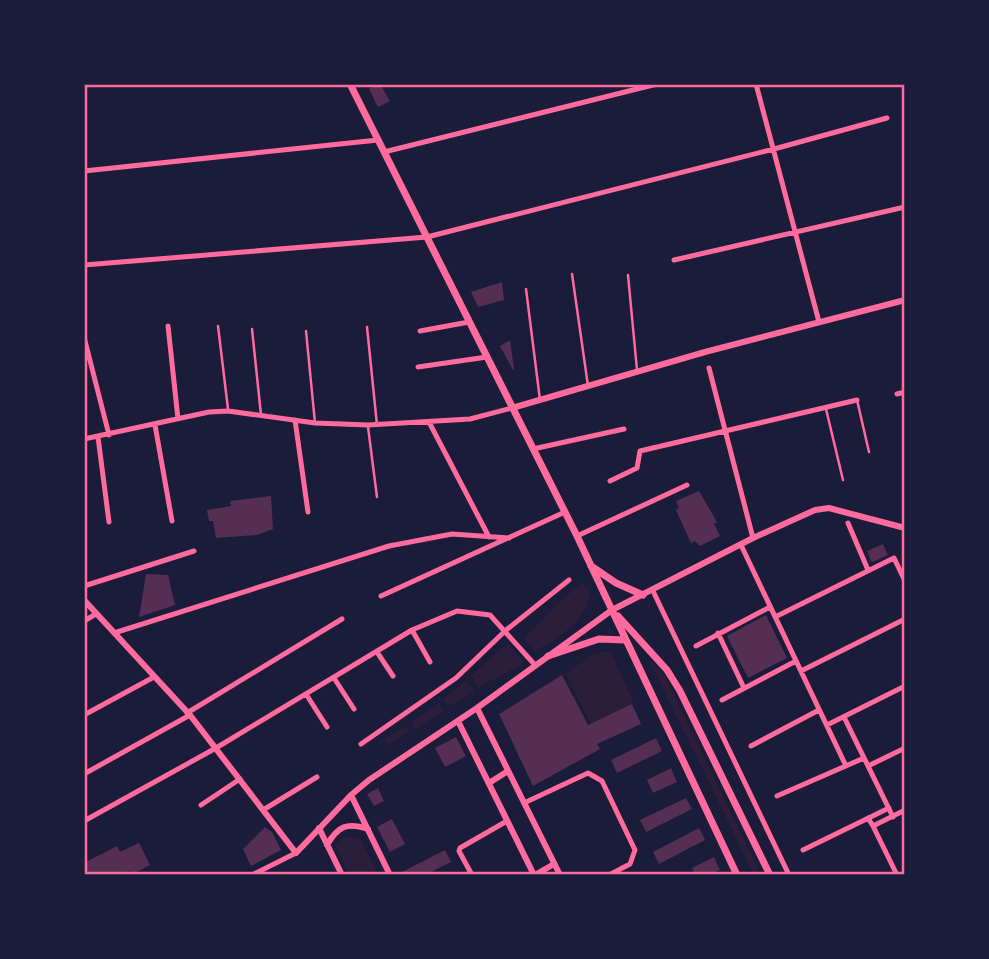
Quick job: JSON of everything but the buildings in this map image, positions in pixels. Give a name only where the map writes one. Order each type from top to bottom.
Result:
[{"type":"main road","points":[[350,84],[577,536],[737,875]]},
{"type":"main road","points":[[591,566],[615,583],[643,595]]},
{"type":"main road","points":[[612,610],[667,670],[680,691],[770,875]]},
{"type":"main road","points":[[548,656],[599,639],[625,640]]},
{"type":"street","points":[[384,152],[657,84]]},
{"type":"street","points":[[756,84],[819,322]]},
{"type":"street","points":[[84,265],[427,237],[887,118]]},
{"type":"street","points":[[84,171],[379,140]]},
{"type":"street","points":[[674,260],[905,206]]},
{"type":"street","points":[[84,439],[228,411],[315,424],[377,425],[470,419],[905,300]]},
{"type":"street","points":[[420,331],[469,322]]},
{"type":"street","points":[[169,327],[178,419]]},
{"type":"street","points":[[84,337],[87,362],[109,435]]},
{"type":"street","points":[[418,368],[487,357]]},
{"type":"street","points":[[709,368],[753,538]]},
{"type":"street","points":[[897,394],[905,392]]},
{"type":"street","points":[[610,481],[638,468],[640,451],[857,400]]},
{"type":"street","points":[[295,420],[308,512]]},
{"type":"street","points":[[429,422],[489,537]]},
{"type":"street","points":[[155,425],[172,521]]},
{"type":"street","points":[[533,449],[624,429]]},
{"type":"street","points":[[98,437],[109,522]]},
{"type":"street","points":[[577,536],[687,485]]},
{"type":"street","points":[[252,875],[296,853],[351,795],[369,780],[477,708],[612,610],[753,538],[816,510],[829,508],[905,528]]},
{"type":"street","points":[[381,596],[565,512]]},
{"type":"street","points":[[848,523],[868,569]]},
{"type":"street","points":[[114,633],[401,543],[452,534],[509,538]]},
{"type":"street","points":[[741,545],[846,766]]},
{"type":"street","points":[[84,586],[194,551]]},
{"type":"street","points":[[775,617],[894,558],[905,581]]},
{"type":"street","points":[[361,744],[456,678],[505,631],[569,580]]},
{"type":"street","points":[[653,591],[789,875]]},
{"type":"street","points":[[84,600],[189,714],[296,853]]},
{"type":"street","points":[[696,646],[771,607]]},
{"type":"street","points":[[84,821],[216,748],[412,630],[457,611],[490,615],[535,665]]},
{"type":"street","points":[[84,621],[96,614]]},
{"type":"street","points":[[84,774],[189,714],[342,619]]},
{"type":"street","points":[[801,671],[905,619]]},
{"type":"street","points":[[412,630],[430,662]]},
{"type":"street","points":[[718,634],[744,688]]},
{"type":"street","points":[[377,652],[393,676]]},
{"type":"street","points":[[722,699],[796,661]]},
{"type":"street","points":[[84,715],[154,677]]},
{"type":"street","points":[[334,678],[354,709]]},
{"type":"street","points":[[827,725],[905,687]]},
{"type":"street","points":[[306,694],[327,727]]},
{"type":"street","points":[[477,708],[559,875]]},
{"type":"street","points":[[751,746],[819,710]]},
{"type":"street","points":[[844,716],[893,817]]},
{"type":"street","points":[[458,721],[535,875],[554,864]]},
{"type":"street","points":[[868,766],[905,748]]},
{"type":"street","points":[[777,796],[864,758]]},
{"type":"street","points":[[489,783],[508,771]]},
{"type":"street","points":[[524,803],[589,773],[602,781],[635,850],[630,864],[609,875]]},
{"type":"street","points":[[263,810],[317,776]]},
{"type":"street","points":[[201,805],[240,779]]},
{"type":"street","points":[[351,795],[390,875]]},
{"type":"street","points":[[803,850],[889,808]]},
{"type":"street","points":[[873,826],[905,810]]},
{"type":"street","points":[[868,818],[898,875],[905,872]]},
{"type":"street","points":[[472,875],[459,851],[460,848],[508,821]]},
{"type":"street","points":[[327,845],[334,834],[344,827],[356,825],[368,829]]},
{"type":"street","points":[[319,828],[342,875]]},
{"type":"lane","points":[[572,275],[588,386]]},
{"type":"lane","points":[[628,275],[638,372]]},
{"type":"lane","points":[[526,289],[540,400]]},
{"type":"lane","points":[[218,326],[228,411]]},
{"type":"lane","points":[[368,327],[377,425]]},
{"type":"lane","points":[[252,329],[261,415]]},
{"type":"lane","points":[[306,331],[315,424]]},
{"type":"lane","points":[[857,400],[869,452]]},
{"type":"lane","points":[[826,407],[843,480]]},
{"type":"lane","points":[[368,425],[377,497]]},
{"type":"shaded area","points":[[582,583],[590,591],[584,612],[570,628],[534,652],[524,638]]},
{"type":"shaded area","points":[[508,643],[524,663],[478,688],[471,676]]},
{"type":"shaded area","points":[[611,652],[634,703],[591,724],[565,674],[594,654]]},
{"type":"shaded area","points":[[649,660],[664,673],[761,875],[754,875]]},
{"type":"shaded area","points":[[466,681],[475,691],[449,706],[443,699]]},
{"type":"shaded area","points":[[439,704],[444,711],[415,729],[411,722]]},
{"type":"shaded area","points":[[406,726],[410,731],[388,746],[384,739]]},
{"type":"shaded area","points":[[348,836],[361,840],[379,875],[349,875],[335,845],[341,838]]}]
